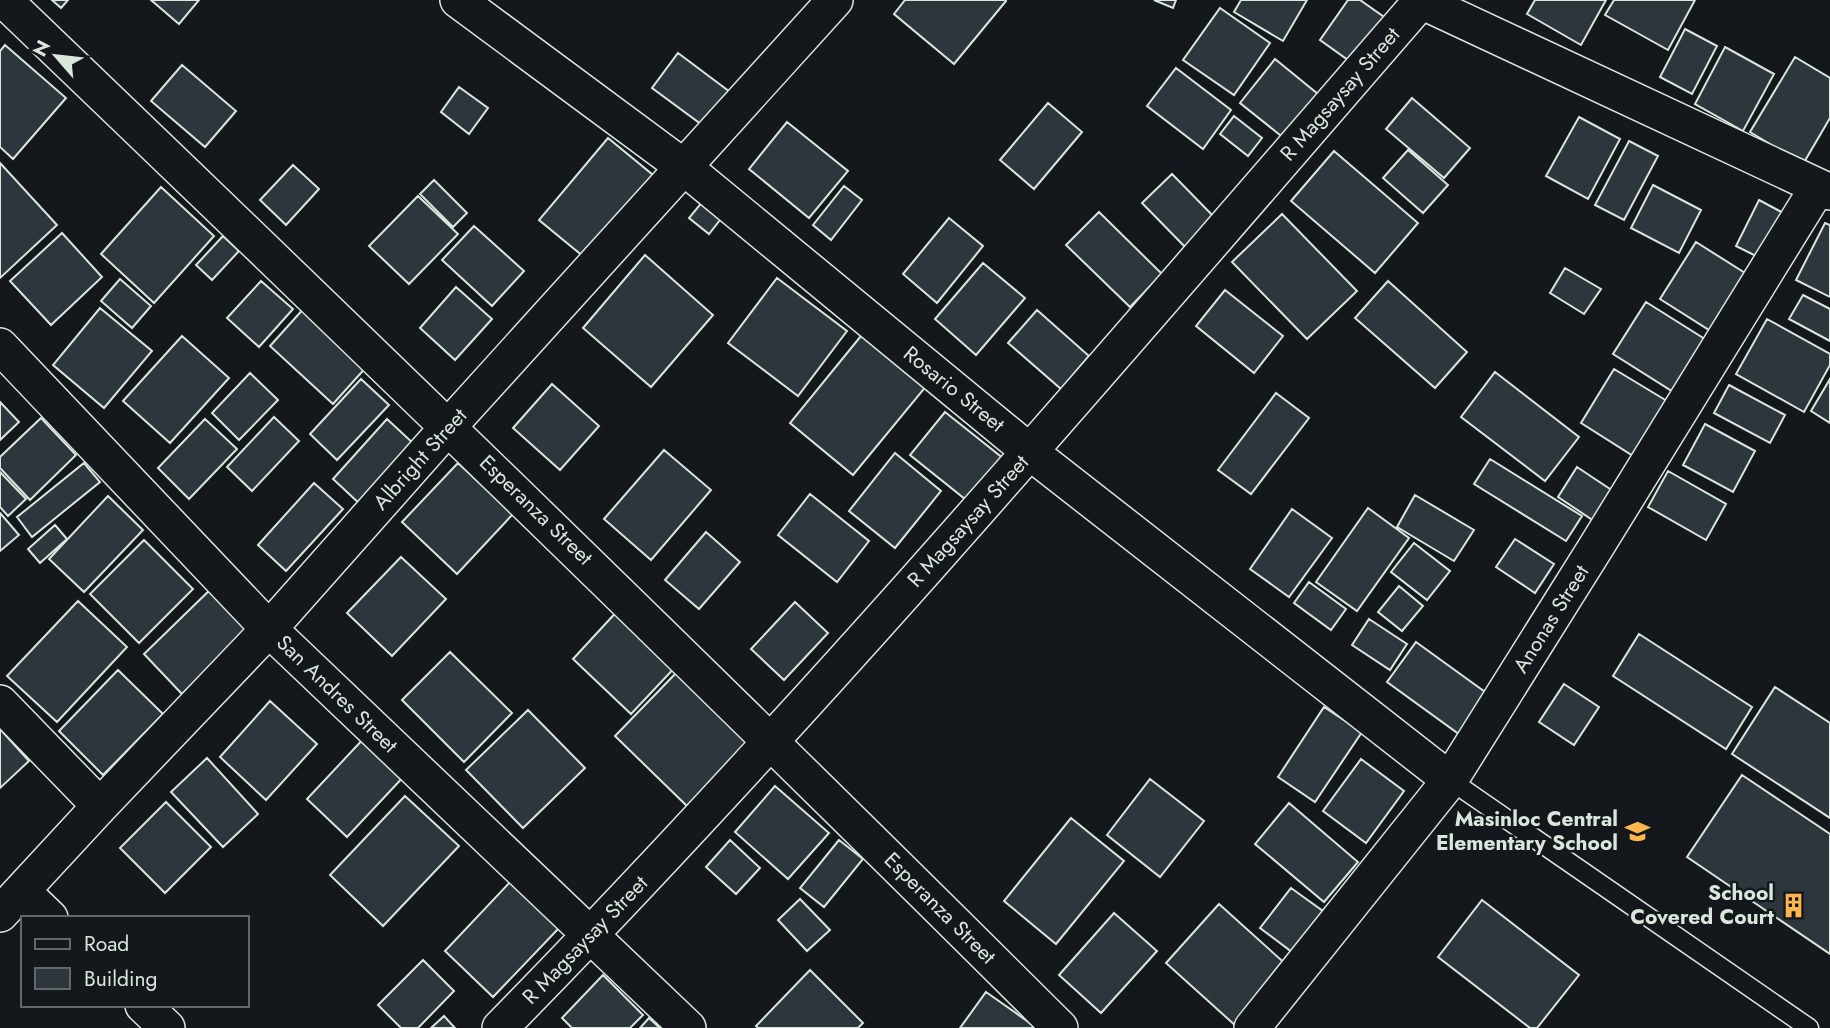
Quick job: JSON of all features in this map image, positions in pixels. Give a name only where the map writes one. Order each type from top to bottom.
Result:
[{"type":"street","name":"Esperanza Street","points":[[4,0],[449,426],[772,741],[1060,1028]]},
{"type":"street","name":"Rosario Street","points":[[458,0],[685,168],[1030,452],[1450,780]]},
{"type":"street","name":"Albright Street","points":[[11,903],[269,629],[835,0]]},
{"type":"street","points":[[1420,0],[1824,190]]},
{"type":"street","name":"R Magsaysay Street","points":[[500,1028],[591,936],[772,741],[1030,452],[1420,0]]},
{"type":"street","name":"Anonas Street","points":[[1252,1028],[1450,780],[1824,190]]},
{"type":"street","name":"San Andres Street","points":[[0,346],[269,629],[688,1028]]},
{"type":"street","points":[[0,703],[100,806]]},
{"type":"street","points":[[11,903],[45,916]]},
{"type":"street","points":[[145,1007],[167,1028]]},
{"type":"lane","points":[[1450,780],[1809,1028]]},
{"type":"building","points":[[52,0],[68,0],[61,8]]},
{"type":"building","points":[[151,0],[199,0],[179,24]]},
{"type":"building","points":[[905,0],[1006,1],[954,64],[894,14]]},
{"type":"building","points":[[1154,0],[1176,0],[1173,8]]},
{"type":"building","points":[[1241,0],[1307,0],[1283,41],[1234,12]]},
{"type":"building","points":[[1348,0],[1360,0],[1387,19],[1355,65],[1320,40]]},
{"type":"building","points":[[1535,0],[1606,0],[1581,45],[1527,14]]},
{"type":"building","points":[[1614,0],[1695,0],[1668,50],[1605,15]]},
{"type":"building","points":[[1220,8],[1270,43],[1234,95],[1183,60]]},
{"type":"building","points":[[1685,29],[1717,46],[1692,94],[1660,77]]},
{"type":"building","points":[[5,45],[66,98],[13,159],[0,147],[0,51]]},
{"type":"building","points":[[1725,47],[1774,74],[1743,131],[1695,104]]},
{"type":"building","points":[[678,53],[730,92],[705,127],[652,88]]},
{"type":"building","points":[[1795,57],[1830,78],[1830,118],[1803,164],[1750,132]]},
{"type":"building","points":[[1275,59],[1324,99],[1290,143],[1240,103]]},
{"type":"building","points":[[182,65],[236,111],[205,147],[151,101]]},
{"type":"building","points":[[1176,68],[1231,110],[1203,149],[1147,106]]},
{"type":"building","points":[[459,87],[488,108],[469,134],[441,112]]},
{"type":"building","points":[[1412,98],[1470,148],[1444,178],[1386,129]]},
{"type":"building","points":[[1048,103],[1082,132],[1034,189],[1000,160]]},
{"type":"building","points":[[1234,116],[1262,138],[1248,156],[1220,134]]},
{"type":"building","points":[[1579,117],[1620,139],[1588,199],[1546,176]]},
{"type":"building","points":[[787,122],[848,171],[809,218],[749,169]]},
{"type":"building","points":[[608,138],[653,175],[584,257],[539,220]]},
{"type":"building","points":[[1629,141],[1658,156],[1624,220],[1595,205]]},
{"type":"building","points":[[1408,150],[1448,185],[1423,213],[1383,178]]},
{"type":"building","points":[[1334,151],[1418,223],[1375,273],[1291,201]]},
{"type":"building","points":[[0,163],[57,225],[0,278]]},
{"type":"building","points":[[293,165],[319,189],[286,225],[260,200]]},
{"type":"building","points":[[1172,174],[1220,223],[1190,252],[1142,203]]},
{"type":"building","points":[[434,180],[467,213],[453,227],[420,194]]},
{"type":"building","points":[[1653,185],[1701,210],[1679,253],[1631,228]]},
{"type":"building","points":[[844,186],[862,200],[831,240],[813,225]]},
{"type":"building","points":[[161,187],[214,236],[154,303],[101,254]]},
{"type":"building","points":[[708,195],[727,211],[709,234],[689,218]]},
{"type":"building","points":[[418,196],[458,234],[409,284],[369,246]]},
{"type":"building","points":[[1759,200],[1787,215],[1764,260],[1736,246]]},
{"type":"building","points":[[1099,212],[1162,274],[1130,307],[1066,245]]},
{"type":"building","points":[[1282,214],[1357,291],[1307,339],[1232,262]]},
{"type":"building","points":[[949,218],[983,246],[937,303],[903,274]]},
{"type":"building","points":[[1825,223],[1830,225],[1830,297],[1796,280]]},
{"type":"building","points":[[474,226],[524,271],[492,306],[442,260]]},
{"type":"building","points":[[62,233],[102,277],[51,325],[10,281]]},
{"type":"building","points":[[223,236],[239,251],[212,280],[196,265]]},
{"type":"building","points":[[1696,242],[1753,278],[1717,335],[1660,299]]},
{"type":"building","points":[[645,255],[713,315],[651,387],[583,328]]},
{"type":"building","points":[[983,263],[1025,298],[976,355],[935,319]]},
{"type":"building","points":[[1565,268],[1601,289],[1584,314],[1550,293]]},
{"type":"building","points":[[777,278],[847,331],[798,396],[728,343]]},
{"type":"building","points":[[120,279],[151,306],[132,328],[101,301]]},
{"type":"building","points":[[261,281],[293,309],[259,347],[227,318]]},
{"type":"building","points":[[1388,281],[1467,352],[1435,388],[1355,318]]},
{"type":"building","points":[[456,287],[492,319],[455,360],[420,328]]},
{"type":"building","points":[[1225,290],[1283,336],[1254,373],[1196,326]]},
{"type":"building","points":[[1803,295],[1830,309],[1830,341],[1789,319]]},
{"type":"building","points":[[1646,302],[1708,341],[1675,393],[1613,354]]},
{"type":"building","points":[[306,306],[369,364],[333,404],[270,346]]},
{"type":"building","points":[[100,308],[152,351],[104,408],[53,365]]},
{"type":"building","points":[[1037,310],[1089,356],[1061,389],[1008,343]]},
{"type":"building","points":[[1767,319],[1830,354],[1830,365],[1804,412],[1736,374]]},
{"type":"building","points":[[865,331],[928,384],[853,475],[790,423]]},
{"type":"building","points":[[182,336],[229,378],[170,443],[123,401]]},
{"type":"building","points":[[1614,369],[1672,404],[1638,459],[1581,423]]},
{"type":"building","points":[[1495,372],[1579,437],[1545,481],[1461,417]]},
{"type":"building","points":[[250,373],[278,400],[239,440],[212,413]]},
{"type":"building","points":[[361,379],[389,405],[337,460],[310,434]]},
{"type":"building","points":[[1830,379],[1830,423],[1811,411]]},
{"type":"building","points":[[552,384],[599,426],[560,470],[513,428]]},
{"type":"building","points":[[1729,385],[1785,415],[1770,443],[1714,413]]},
{"type":"building","points":[[1276,393],[1309,418],[1251,494],[1218,470]]},
{"type":"building","points":[[0,402],[19,422],[0,440]]},
{"type":"building","points":[[945,412],[1004,459],[970,503],[910,455]]},
{"type":"building","points":[[274,417],[299,441],[252,491],[227,467]]},
{"type":"building","points":[[41,418],[76,455],[30,500],[0,468],[0,457]]},
{"type":"building","points":[[205,419],[237,449],[189,499],[158,468]]},
{"type":"building","points":[[387,419],[415,445],[361,505],[333,479]]},
{"type":"building","points":[[1705,424],[1755,451],[1733,492],[1683,465]]},
{"type":"building","points":[[664,450],[711,490],[651,560],[604,519]]},
{"type":"building","points":[[895,453],[941,491],[895,548],[849,511]]},
{"type":"building","points":[[1490,459],[1582,516],[1566,541],[1474,484]]},
{"type":"building","points":[[84,463],[100,482],[32,537],[17,517]]},
{"type":"building","points":[[458,463],[513,514],[457,574],[402,522]]},
{"type":"building","points":[[1577,467],[1622,497],[1603,527],[1558,497]]},
{"type":"building","points":[[1668,471],[1726,504],[1706,540],[1648,507]]},
{"type":"building","points":[[0,472],[26,499],[8,516],[0,507]]},
{"type":"building","points":[[314,483],[343,509],[286,571],[258,545]]},
{"type":"building","points":[[810,494],[869,541],[837,582],[778,535]]},
{"type":"building","points":[[1415,495],[1474,530],[1454,561],[1397,527]]},
{"type":"building","points":[[108,496],[143,530],[84,592],[49,559]]},
{"type":"building","points":[[1368,508],[1409,538],[1357,611],[1316,582]]},
{"type":"building","points":[[1292,509],[1332,538],[1289,597],[1250,569]]},
{"type":"building","points":[[0,513],[19,535],[0,551]]},
{"type":"building","points":[[55,525],[67,539],[40,563],[28,549]]},
{"type":"building","points":[[706,532],[740,562],[699,609],[665,580]]},
{"type":"building","points":[[1515,539],[1554,564],[1535,593],[1496,567]]},
{"type":"building","points":[[144,540],[193,589],[139,643],[90,594]]},
{"type":"building","points":[[1414,543],[1450,571],[1427,600],[1391,572]]},
{"type":"building","points":[[401,557],[446,599],[392,656],[347,613]]},
{"type":"building","points":[[1309,582],[1346,609],[1331,630],[1294,603]]},
{"type":"building","points":[[216,584],[255,624],[182,694],[144,654]]},
{"type":"building","points":[[1399,586],[1423,606],[1402,631],[1378,612]]},
{"type":"building","points":[[78,601],[127,647],[57,722],[7,676]]},
{"type":"building","points":[[795,602],[828,633],[784,680],[751,649]]},
{"type":"building","points":[[621,607],[680,662],[631,714],[573,659]]},
{"type":"building","points":[[1369,619],[1407,644],[1390,670],[1352,645]]},
{"type":"building","points":[[1639,634],[1752,707],[1726,749],[1613,676]]},
{"type":"building","points":[[1416,642],[1492,697],[1463,737],[1387,682]]},
{"type":"building","points":[[450,652],[512,713],[464,762],[402,700]]},
{"type":"building","points":[[118,670],[163,714],[103,775],[59,731]]},
{"type":"building","points":[[677,672],[750,744],[688,807],[615,736]]},
{"type":"building","points":[[1564,684],[1599,707],[1574,745],[1539,722]]},
{"type":"building","points":[[1775,687],[1830,723],[1830,818],[1732,754]]},
{"type":"building","points":[[270,701],[317,744],[266,800],[220,757]]},
{"type":"building","points":[[1324,707],[1362,732],[1315,802],[1278,777]]},
{"type":"building","points":[[528,710],[585,768],[523,828],[466,770]]},
{"type":"building","points":[[0,729],[29,761],[0,788]]},
{"type":"building","points":[[367,735],[407,773],[347,837],[307,799]]},
{"type":"building","points":[[207,758],[258,814],[223,847],[171,792]]},
{"type":"building","points":[[1361,759],[1404,791],[1366,843],[1323,811]]},
{"type":"building","name":"School Covered Court","points":[[1742,775],[1830,834],[1830,954],[1687,857]]},
{"type":"building","points":[[1150,779],[1204,821],[1160,877],[1107,835]]},
{"type":"building","points":[[775,786],[829,833],[788,879],[735,832]]},
{"type":"building","points":[[405,796],[459,846],[383,926],[330,875]]},
{"type":"building","points":[[166,802],[211,847],[165,893],[120,848]]},
{"type":"building","points":[[1289,803],[1358,862],[1324,902],[1255,844]]},
{"type":"building","points":[[1071,818],[1124,861],[1056,944],[1004,901]]},
{"type":"building","points":[[730,840],[760,868],[736,894],[706,867]]},
{"type":"building","points":[[839,840],[863,859],[824,907],[800,888]]},
{"type":"building","points":[[512,880],[560,927],[493,997],[445,951]]},
{"type":"building","points":[[1291,888],[1327,914],[1296,955],[1260,928]]},
{"type":"building","points":[[800,899],[830,930],[807,951],[778,920]]},
{"type":"building","points":[[1482,900],[1579,975],[1537,1028],[1530,1028],[1438,957]]},
{"type":"building","points":[[1219,904],[1290,968],[1237,1027],[1166,963]]},
{"type":"building","points":[[1114,913],[1157,951],[1101,1013],[1059,975]]},
{"type":"building","points":[[423,960],[454,991],[418,1028],[401,1028],[378,1005]]},
{"type":"building","points":[[810,970],[863,1023],[858,1028],[758,1028],[756,1026]]},
{"type":"building","points":[[603,975],[643,1015],[630,1028],[572,1028],[562,1018]]},
{"type":"building","points":[[986,992],[1037,1028],[960,1028]]},
{"type":"building","points":[[444,1016],[455,1028],[431,1028]]},
{"type":"building","points":[[649,1018],[660,1028],[640,1028]]},
{"type":"place","name":"Masinloc Central Elementary School","points":[[1638,831]]},
{"type":"place","name":"School Covered Court","points":[[1794,905]]}]
